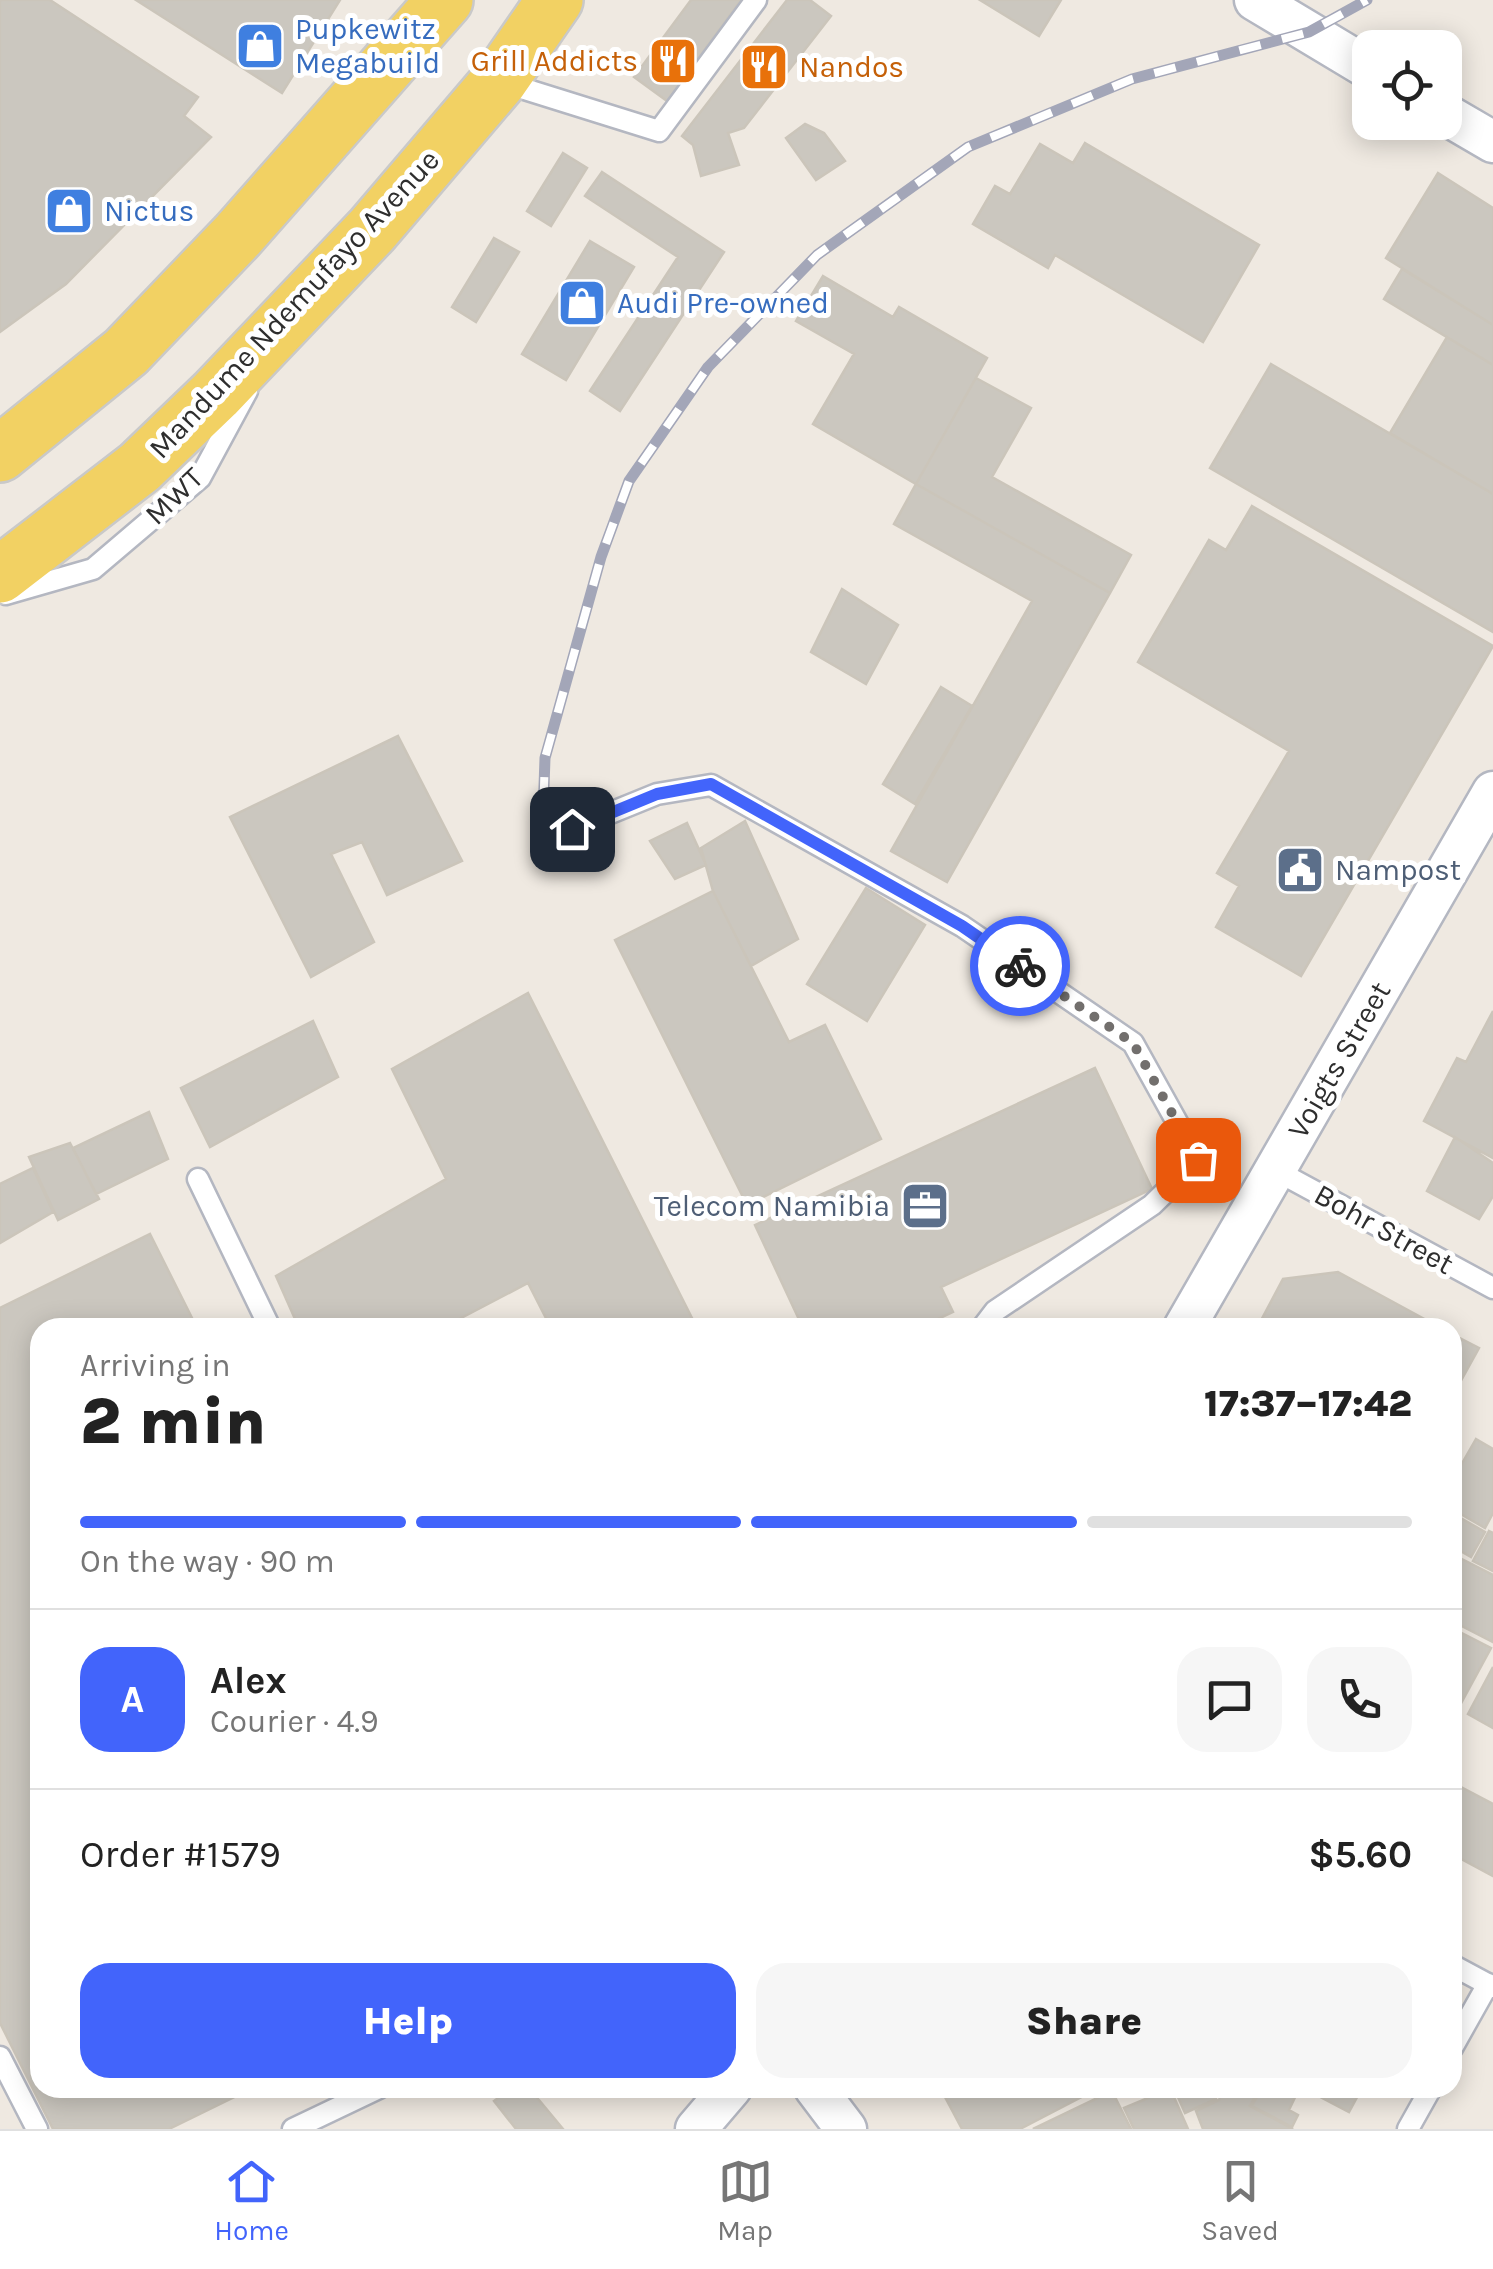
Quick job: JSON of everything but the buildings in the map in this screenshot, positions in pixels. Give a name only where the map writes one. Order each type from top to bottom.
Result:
[{"type":"main road","points":[[0,454],[126,352],[238,235],[446,0]]},
{"type":"main road","name":"Mandume Ndemufayo Avenue","points":[[0,575],[140,467],[284,323],[372,230],[499,81],[554,0]]},
{"type":"street","points":[[1255,0],[1352,57]]},
{"type":"street","points":[[1462,124],[1493,142]]},
{"type":"street","name":"Voigts Street","points":[[1190,1318],[1493,792]]},
{"type":"street","points":[[696,2129],[722,2098]]},
{"type":"street","points":[[823,2098],[846,2129]]},
{"type":"lane","points":[[499,81],[660,131],[756,0]]},
{"type":"lane","name":"MWT","points":[[0,595],[93,570],[200,478],[284,323]]},
{"type":"lane","points":[[572,829],[657,794],[711,784],[962,926],[1133,1043],[1198,1160],[1152,1206],[990,1318]]},
{"type":"lane","name":"Bohr Street","points":[[1275,1170],[1493,1288]]},
{"type":"lane","points":[[198,1179],[265,1318]]},
{"type":"lane","points":[[1462,1971],[1490,1986],[1462,2032]]},
{"type":"lane","points":[[0,2057],[37,2129]]},
{"type":"lane","points":[[293,2129],[358,2098]]},
{"type":"lane","points":[[1408,2129],[1425,2098]]},
{"type":"railway","points":[[542,843],[545,758],[601,557],[629,481],[708,367],[817,255],[968,147],[1132,79],[1309,32],[1367,0]]},
{"type":"way so far","points":[[1020,966],[1133,1043],[1198,1160]]},
{"type":"place","name":"Pupkewitz Megabuild","points":[[260,46]]},
{"type":"place","name":"Grill Addicts","points":[[673,61]]},
{"type":"place","name":"Nandos","points":[[764,67]]},
{"type":"place","name":"Nictus","points":[[69,211]]},
{"type":"place","name":"Audi Pre-owned","points":[[582,303]]},
{"type":"place","name":"Nampost","points":[[1300,870]]},
{"type":"place","name":"Telecom Namibia","points":[[925,1206]]},
{"type":"route","points":[[572,829],[657,794],[711,784],[962,926],[1020,966]]}]
